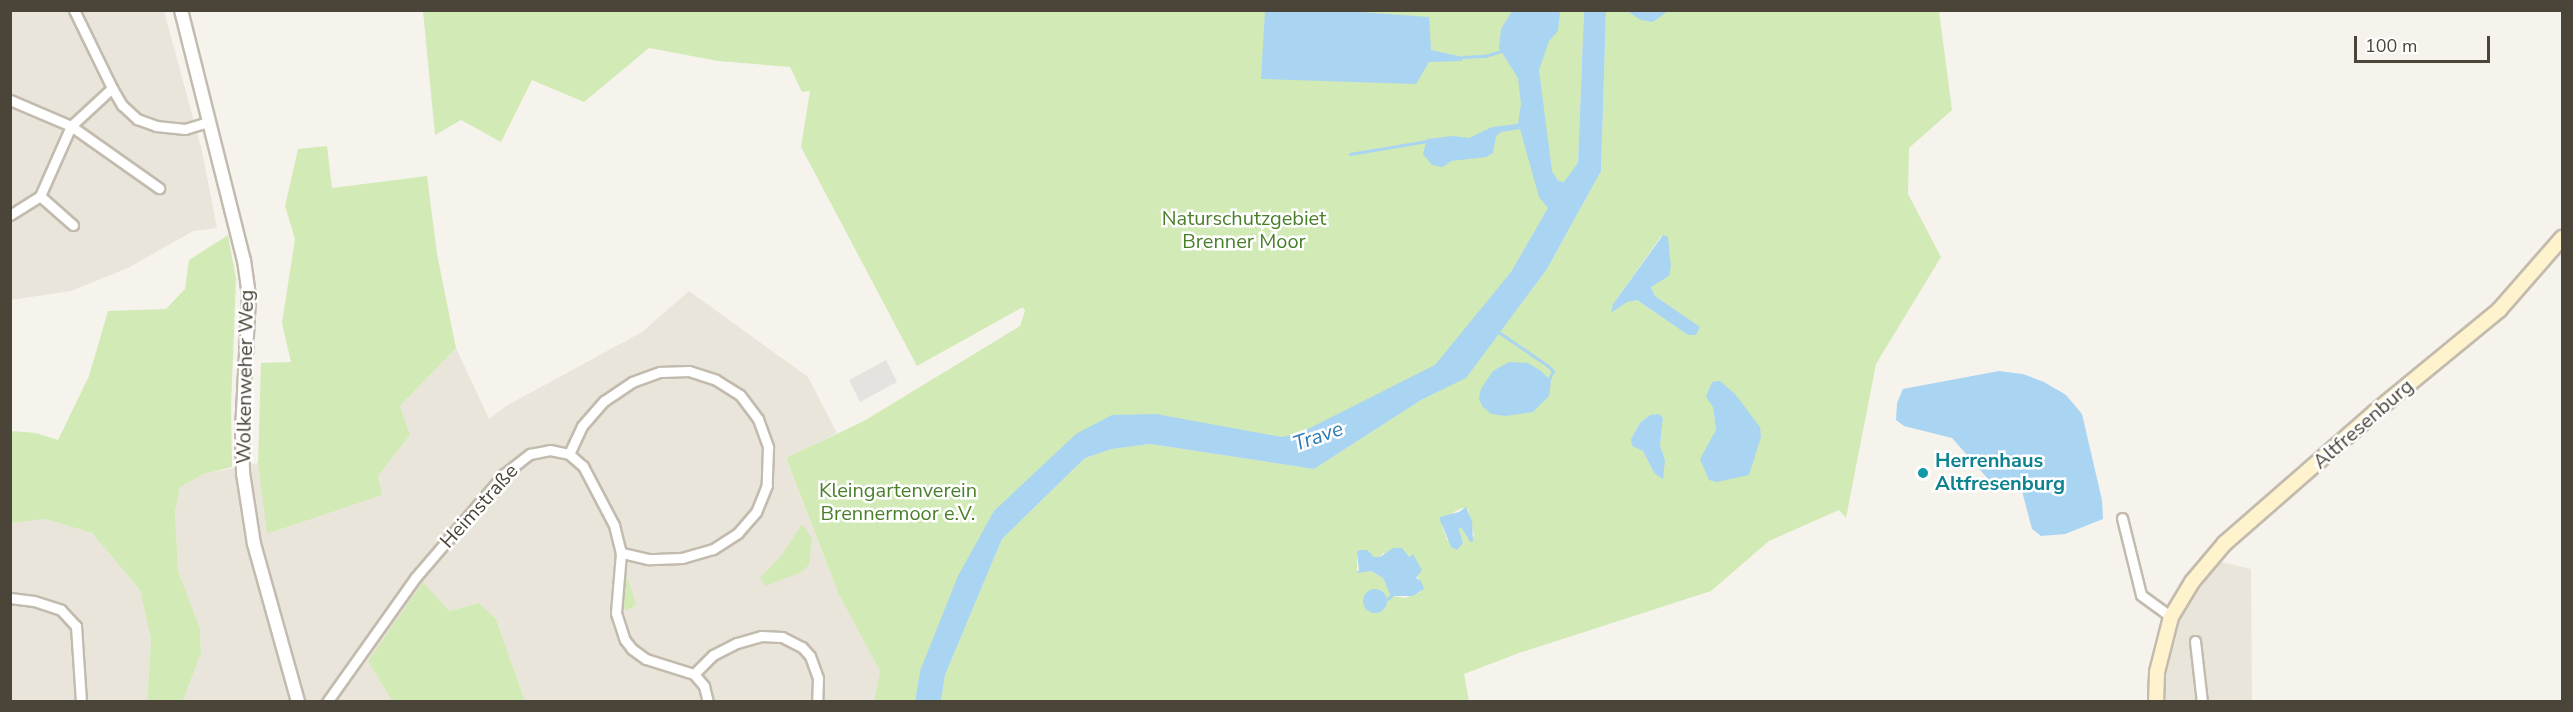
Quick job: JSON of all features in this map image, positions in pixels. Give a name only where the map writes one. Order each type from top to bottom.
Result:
[{"type":"main road","name":"Altfresenburg","points":[[2156,702],[2157,672],[2171,617],[2193,582],[2225,543],[2375,412],[2499,310],[2562,238]]},
{"type":"street","points":[[74,10],[112,88],[122,105],[137,119],[156,126],[185,129],[208,122]]},
{"type":"street","name":"Wolkenweher Weg","points":[[181,10],[208,122],[237,226],[249,297],[242,430],[243,472],[252,535],[298,702]]},
{"type":"street","points":[[10,215],[40,196],[71,126],[112,88]]},
{"type":"street","points":[[10,100],[71,126],[159,188]]},
{"type":"street","points":[[40,196],[74,225]]},
{"type":"street","points":[[621,553],[648,559],[682,558],[713,549],[738,534],[761,503],[769,476],[768,447],[758,418],[740,395],[716,380],[689,371],[660,372],[632,382],[604,401],[582,426],[569,454],[583,466],[596,486],[614,525],[621,553],[616,613],[625,640],[632,649],[646,658],[694,674],[704,686],[708,702]]},
{"type":"street","name":"Heimstraße","points":[[327,702],[415,578],[504,474],[523,459],[537,452],[555,450],[569,454]]},
{"type":"street","points":[[2122,518],[2141,595],[2171,617]]},
{"type":"street","points":[[10,598],[34,601],[61,610],[76,626],[81,702]]},
{"type":"street","points":[[694,674],[713,655],[737,643],[761,636],[782,637],[802,647],[810,656],[818,678],[817,702]]},
{"type":"street","points":[[2194,641],[2202,702]]},
{"type":"shaded area","points":[[11,11],[164,11],[202,151],[217,228],[193,231],[128,268],[71,291],[11,300]]},
{"type":"shaded area","points":[[689,291],[808,377],[837,433],[786,459],[839,595],[880,671],[874,701],[525,701],[496,619],[479,603],[449,611],[368,661],[392,701],[183,701],[201,653],[200,628],[178,571],[175,512],[180,487],[200,475],[258,463],[268,534],[381,494],[378,476],[410,435],[400,406],[456,348],[489,419],[506,406],[642,332]]},
{"type":"shaded area","points":[[886,360],[897,382],[860,402],[849,380]]},
{"type":"shaded area","points":[[45,519],[92,533],[140,590],[151,640],[147,701],[11,701],[10,523]]},
{"type":"shaded area","points":[[2217,561],[2251,569],[2252,701],[2161,702],[2162,673],[2176,619],[2197,585]]},
{"type":"green space","points":[[1668,10],[1939,11],[1952,110],[1909,148],[1908,194],[1941,257],[1876,364],[1846,518],[1839,510],[1769,541],[1711,591],[1519,653],[1464,674],[1469,701],[941,702],[945,675],[1002,539],[1085,458],[1112,449],[1150,444],[1314,469],[1421,400],[1466,377],[1547,269],[1601,171],[1606,11],[1630,11],[1630,13],[1653,22]],"holes":[[[1662,235],[1669,276],[1651,286],[1655,296],[1699,327],[1688,335],[1637,300],[1627,301],[1612,313],[1613,304]],[[1713,407],[1760,437],[1748,475],[1711,442],[1716,430]],[[1650,415],[1663,418],[1660,445],[1665,460],[1654,473],[1643,451],[1631,439],[1640,423]],[[1462,508],[1468,509],[1474,536],[1467,538],[1461,526],[1459,529],[1463,543],[1447,540],[1442,526],[1454,512]],[[1357,553],[1374,557],[1380,557],[1383,553],[1409,557],[1413,554],[1421,592],[1405,598],[1392,596],[1383,578],[1371,571],[1357,572]],[[1372,591],[1386,594],[1385,609],[1368,611]]]},
{"type":"green space","name":"Naturschutzgebiet Brenner Moor","points":[[423,11],[1584,11],[1578,163],[1499,313],[1390,410],[1267,455],[1089,429],[994,511],[920,671],[915,701],[874,701],[880,671],[839,595],[786,458],[864,421],[1020,326],[1025,311],[1023,307],[917,366],[801,147],[810,91],[802,92],[790,67],[718,61],[649,48],[584,102],[532,80],[501,142],[461,120],[435,135]]},
{"type":"green space","points":[[327,146],[332,188],[427,176],[437,254],[456,348],[400,406],[410,435],[378,476],[382,495],[267,534],[258,463],[261,363],[291,362],[282,323],[295,239],[285,206],[298,149]]},
{"type":"green space","points":[[228,235],[236,279],[231,406],[232,467],[201,475],[180,487],[175,512],[178,571],[200,628],[201,653],[183,701],[147,701],[151,640],[140,590],[92,533],[45,519],[11,523],[11,431],[36,433],[58,440],[89,376],[108,311],[166,309],[185,289],[189,260]]},
{"type":"green space","points":[[802,524],[812,538],[809,565],[801,572],[766,586],[760,578],[781,556]]},
{"type":"green space","points":[[626,574],[636,603],[634,607],[626,610],[622,607]]},
{"type":"green space","points":[[423,582],[449,611],[479,603],[496,619],[525,701],[392,701],[368,661]]},
{"type":"water","points":[[1630,10],[1668,11],[1653,22],[1641,20],[1630,13]]},
{"type":"water","points":[[1265,11],[1346,11],[1429,17],[1431,50],[1463,57],[1462,61],[1429,62],[1416,84],[1261,79]]},
{"type":"water","name":"Trave","points":[[1512,11],[1560,11],[1558,31],[1549,41],[1539,70],[1552,171],[1558,181],[1564,182],[1578,163],[1584,11],[1606,11],[1601,171],[1547,269],[1466,378],[1421,400],[1314,469],[1150,444],[1112,449],[1085,458],[1002,539],[945,675],[941,701],[915,701],[920,671],[958,576],[994,511],[1076,434],[1112,415],[1156,414],[1282,437],[1302,432],[1435,365],[1511,272],[1548,208],[1539,197],[1520,129],[1501,132],[1496,136],[1493,153],[1486,157],[1451,161],[1443,167],[1432,165],[1423,154],[1427,139],[1453,136],[1469,138],[1492,127],[1518,124],[1521,104],[1518,78],[1499,48],[1501,29]]},
{"type":"water","points":[[1663,235],[1668,237],[1671,267],[1669,276],[1651,287],[1655,296],[1700,327],[1696,335],[1688,335],[1637,300],[1627,302],[1611,313],[1613,304]]},
{"type":"water","points":[[1509,362],[1528,363],[1551,381],[1549,396],[1533,412],[1506,416],[1491,414],[1482,406],[1479,398],[1481,389],[1493,371]]},
{"type":"water","points":[[1999,371],[2023,374],[2044,382],[2066,395],[2082,414],[2102,500],[2103,519],[2065,534],[2041,536],[2032,529],[2022,491],[2011,482],[1989,480],[1952,438],[1904,426],[1896,420],[1897,403],[1903,389]]},
{"type":"water","points":[[1720,381],[1735,394],[1760,427],[1761,437],[1749,475],[1717,482],[1709,480],[1700,459],[1716,430],[1713,407],[1706,397],[1712,382]]},
{"type":"water","points":[[1659,414],[1663,418],[1660,445],[1665,460],[1663,479],[1654,473],[1643,451],[1632,446],[1631,439],[1640,423],[1650,415]]},
{"type":"water","points":[[1466,507],[1472,521],[1473,542],[1470,542],[1461,527],[1459,529],[1463,543],[1457,550],[1451,547],[1440,517],[1459,512]]},
{"type":"water","points":[[1393,548],[1402,548],[1409,557],[1413,554],[1422,570],[1416,578],[1421,581],[1424,589],[1413,596],[1391,596],[1383,578],[1371,571],[1356,573],[1359,570],[1357,553],[1359,550],[1367,550],[1374,557],[1380,557]]},
{"type":"water","points":[[1375,589],[1383,593],[1387,601],[1383,609],[1375,613],[1367,609],[1363,601],[1367,593]]},
{"type":"waterway","points":[[1463,57],[1485,56],[1501,51]]},
{"type":"waterway","points":[[1350,154],[1427,141]]},
{"type":"waterway","points":[[1500,333],[1548,366],[1553,371],[1549,379]]},
{"type":"waterway","points":[[1387,599],[1391,596]]},
{"type":"place","name":"Herrenhaus Altfresenburg","points":[[1923,473]]},
{"type":"park label","name":"Kleingartenverein Brennermoor e.V.","points":[[898,502]]}]
